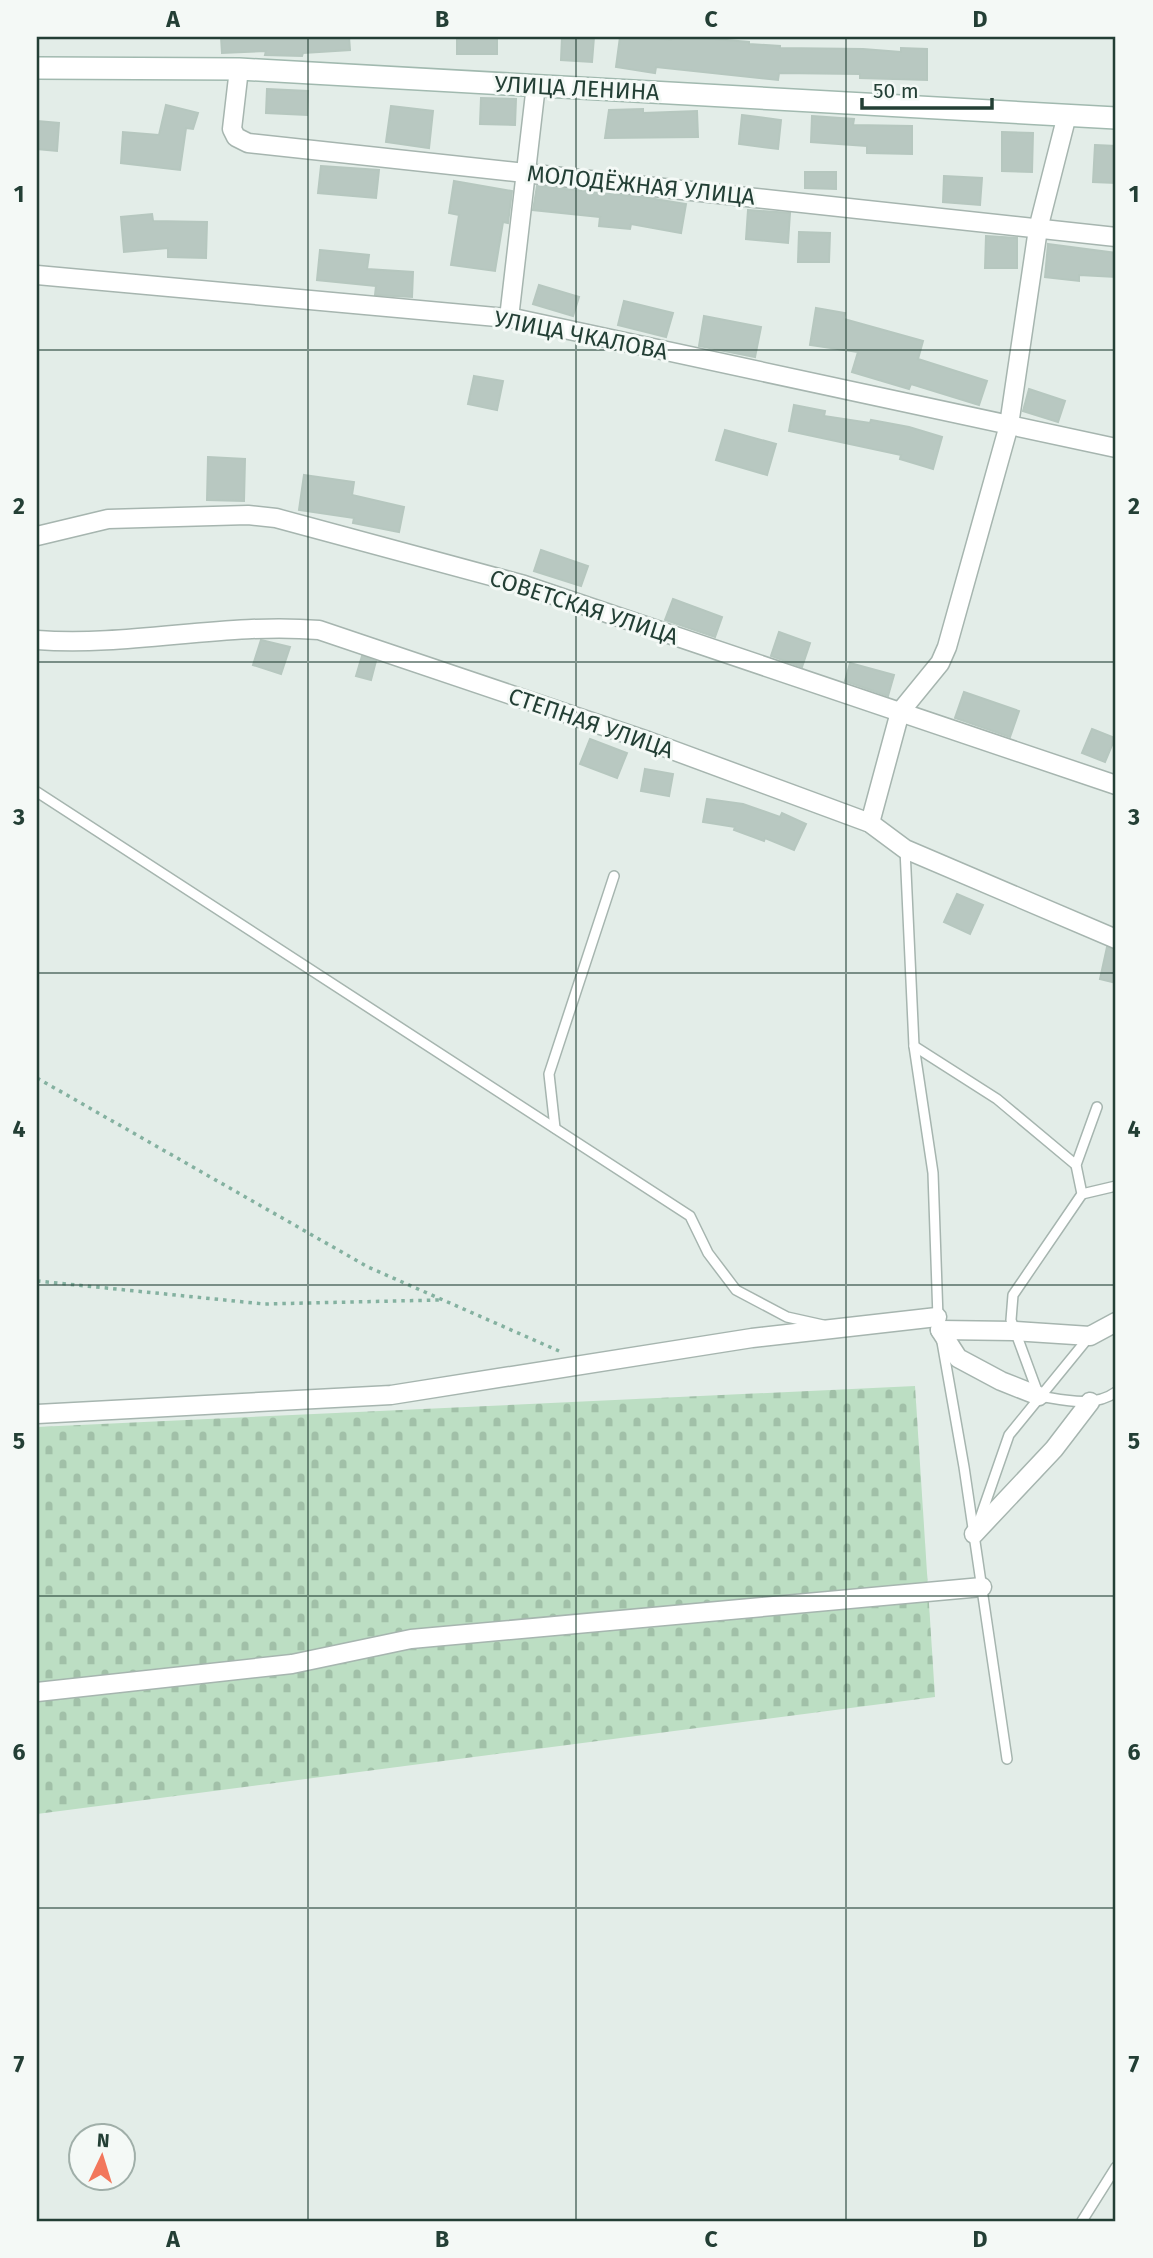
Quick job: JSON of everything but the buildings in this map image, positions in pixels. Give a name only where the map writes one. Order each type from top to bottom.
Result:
[{"type":"main road","name":"УЛИЦА ЛЕНИНА","points":[[37,68],[239,69],[1116,118]]},
{"type":"street","name":"МОЛОДЁЖНАЯ УЛИЦА","points":[[239,69],[232,129],[242,141],[1116,237]]},
{"type":"street","points":[[509,318],[536,85]]},
{"type":"street","points":[[870,823],[900,712],[940,663],[947,647],[1009,425],[1038,229],[1067,115]]},
{"type":"street","name":"УЛИЦА ЧКАЛОВА","points":[[37,275],[509,318],[1116,448]]},
{"type":"street","name":"СОВЕТСКАЯ УЛИЦА","points":[[37,536],[108,519],[248,515],[276,518],[524,585],[1116,785]]},
{"type":"street","name":"СТЕПНАЯ УЛИЦА","points":[[37,640],[71,643],[272,627],[319,630],[648,741],[870,823],[905,849],[1116,939]]},
{"type":"street","points":[[37,1414],[391,1395],[752,1338],[835,1329],[938,1323],[1090,1336],[1116,1322]]},
{"type":"street","points":[[938,1323],[958,1358],[1001,1381],[1039,1396]]},
{"type":"street","points":[[974,1534],[1054,1449],[1090,1402]]},
{"type":"street","points":[[37,1692],[292,1664],[411,1639],[982,1587]]},
{"type":"lane","points":[[37,792],[690,1216],[708,1253],[736,1290],[787,1317],[835,1329]]},
{"type":"lane","points":[[905,849],[914,1046],[933,1173],[938,1323],[974,1534],[1007,1759]]},
{"type":"lane","points":[[555,1128],[549,1074],[614,876]]},
{"type":"lane","points":[[914,1046],[998,1099],[1076,1165]]},
{"type":"lane","points":[[1082,1194],[1076,1165],[1097,1107]]},
{"type":"lane","points":[[1039,1396],[1011,1320],[1013,1295],[1082,1194],[1116,1186]]},
{"type":"lane","points":[[974,1534],[1009,1435],[1090,1336]]},
{"type":"lane","points":[[1039,1396],[1090,1402],[1106,1399],[1116,1392]]},
{"type":"lane","points":[[1082,2221],[1116,2167]]},
{"type":"path","points":[[37,1078],[368,1267],[590,1364]]},
{"type":"path","points":[[37,1281],[264,1304],[443,1300]]},
{"type":"green space","points":[[915,1386],[935,1697],[37,1814],[37,1427]]}]
